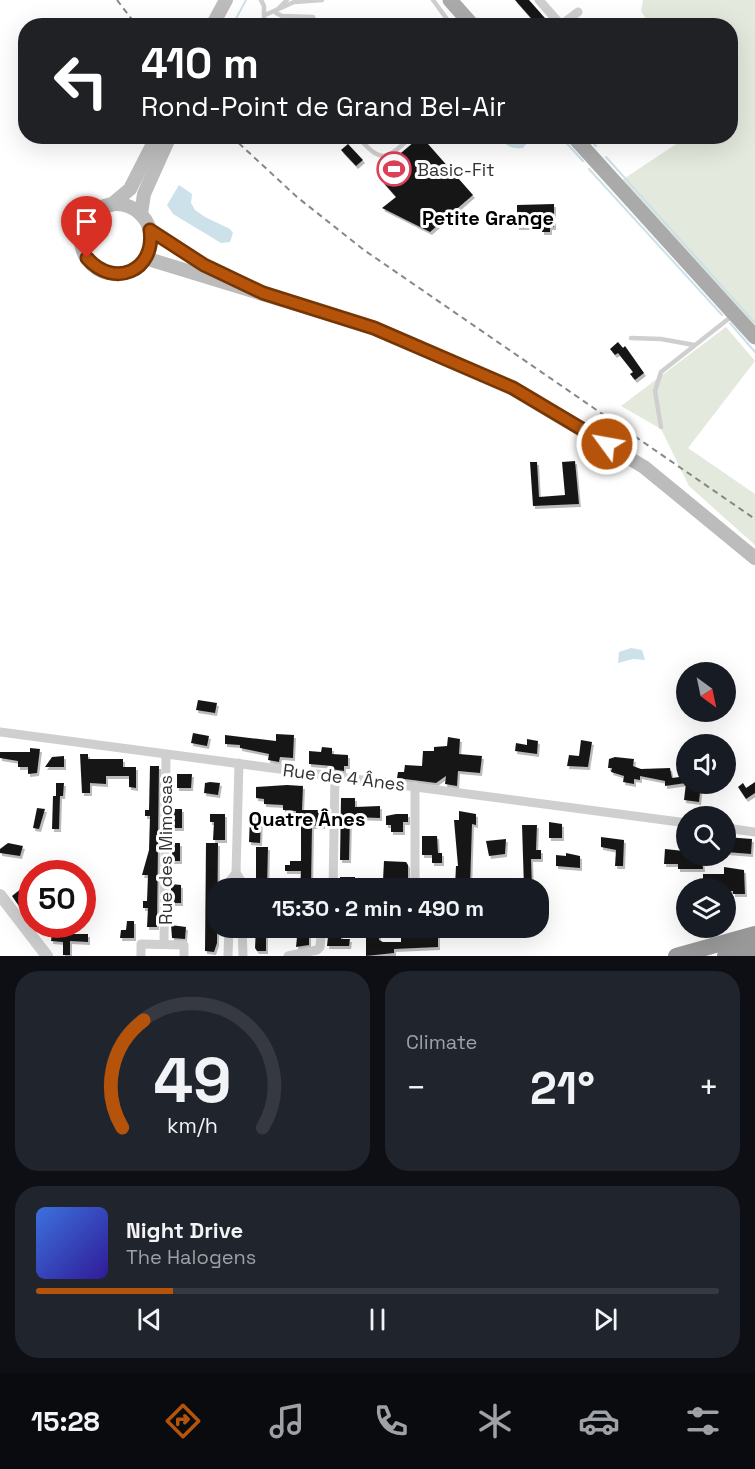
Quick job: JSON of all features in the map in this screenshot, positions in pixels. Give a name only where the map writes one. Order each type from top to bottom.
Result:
[{"type":"highway","points":[[676,956],[755,934]]},
{"type":"highway","points":[[725,956],[755,950]]},
{"type":"main road","points":[[450,0],[466,18]]},
{"type":"main road","points":[[217,18],[227,1]]},
{"type":"main road","points":[[222,18],[227,1]]},
{"type":"main road","points":[[150,230],[150,249],[146,258],[138,267],[116,274],[94,267],[82,247],[84,225],[91,215],[111,204],[130,189],[153,144]]},
{"type":"main road","points":[[141,214],[144,195],[166,144]]},
{"type":"main road","points":[[580,144],[755,337]]},
{"type":"main road","points":[[111,204],[132,208],[141,214],[150,230],[204,265],[263,293]]},
{"type":"main road","points":[[146,258],[374,328],[513,388],[644,467],[755,558]]},
{"type":"street","points":[[539,0],[555,18]]},
{"type":"street","points":[[570,18],[578,12]]},
{"type":"street","name":"Rue de 4 Ânes","points":[[0,732],[166,756],[415,786],[676,822]]},
{"type":"street","name":"Rue des Mimosas","points":[[164,944],[166,756]]},
{"type":"street","points":[[232,878],[236,873],[240,764]]},
{"type":"street","points":[[333,878],[334,776]]},
{"type":"street","points":[[415,786],[415,878]]},
{"type":"street","points":[[736,829],[755,832]]},
{"type":"street","points":[[236,873],[239,878]]},
{"type":"street","points":[[0,895],[46,956]]},
{"type":"street","points":[[228,956],[229,938]]},
{"type":"street","points":[[242,938],[243,956]]},
{"type":"street","points":[[288,956],[317,950],[320,938]]},
{"type":"street","name":"Rue des Mimosas","points":[[141,956],[141,944],[184,945],[184,956]]},
{"type":"lane","points":[[261,0],[265,18]]},
{"type":"lane","points":[[276,12],[287,0]]},
{"type":"lane","points":[[265,15],[294,2],[322,0]]},
{"type":"lane","points":[[433,0],[446,18]]},
{"type":"lane","points":[[276,12],[282,16],[313,18]]},
{"type":"lane","points":[[364,144],[374,155],[382,158],[391,156],[404,144]]},
{"type":"lane","points":[[661,427],[655,391],[661,372],[734,314]]},
{"type":"lane","points":[[631,338],[660,339],[694,345]]},
{"type":"shaded area","points":[[643,0],[755,0],[755,337],[616,184],[676,144],[738,144],[738,18],[646,18],[641,11]]},
{"type":"shaded area","points":[[726,327],[755,361],[688,448],[755,494],[755,545],[689,486],[661,429],[621,406]]},
{"type":"water","points":[[506,144],[526,144],[523,148]]},
{"type":"water","points":[[179,185],[192,194],[191,203],[195,210],[230,229],[233,233],[230,242],[221,243],[173,214],[167,205]]},
{"type":"water","points":[[631,648],[642,650],[645,660],[633,659],[618,663],[619,652]]},
{"type":"building","points":[[515,0],[529,0],[545,18],[531,18]]},
{"type":"building","points":[[348,144],[363,160],[356,166],[341,150]]},
{"type":"building","points":[[412,144],[428,144],[473,195],[430,232],[382,208],[396,197],[382,181],[382,169]]},
{"type":"building","points":[[554,204],[554,227],[550,227],[550,232],[542,232],[542,227],[517,227],[517,205]]},
{"type":"building","points":[[618,342],[623,348],[625,346],[644,373],[635,380],[630,374],[633,372],[618,353],[615,355],[610,349]]},
{"type":"building","points":[[575,461],[579,504],[533,506],[530,462],[537,462],[539,497],[565,495],[562,462]]},
{"type":"building","points":[[198,700],[217,703],[215,713],[196,710]]},
{"type":"building","points":[[193,733],[209,736],[207,746],[191,743]]},
{"type":"building","points":[[276,734],[294,735],[293,758],[280,757],[279,762],[268,760],[269,754],[240,748],[240,745],[225,744],[225,735],[276,741]]},
{"type":"building","points":[[448,737],[460,739],[459,754],[482,756],[480,773],[458,771],[457,786],[445,784],[446,776],[436,783],[397,778],[398,772],[404,772],[405,765],[422,766],[423,751],[434,751],[434,747],[447,746]]},
{"type":"building","points":[[527,739],[538,741],[537,754],[515,751],[516,743],[527,745]]},
{"type":"building","points":[[581,740],[592,742],[588,767],[567,766],[569,755],[579,756]]},
{"type":"building","points":[[322,747],[332,748],[332,754],[348,755],[348,766],[344,766],[344,771],[331,769],[332,766],[309,764],[309,751],[321,752]]},
{"type":"building","points":[[30,748],[40,749],[37,773],[28,774],[28,767],[18,767],[18,761],[0,758],[0,752],[30,752]]},
{"type":"building","points":[[80,754],[88,754],[88,759],[123,759],[123,767],[136,767],[136,788],[129,787],[129,776],[106,776],[106,784],[90,783],[90,793],[82,793]]},
{"type":"building","points":[[64,756],[64,767],[45,767],[52,757]]},
{"type":"building","points":[[615,757],[634,759],[633,766],[641,769],[670,768],[672,778],[676,777],[676,784],[665,786],[665,781],[640,776],[640,780],[634,779],[634,784],[623,782],[624,776],[611,772],[612,768],[608,768],[609,759]]},
{"type":"building","points":[[150,766],[159,766],[157,927],[147,927],[148,908],[143,908],[143,901],[147,901],[148,875],[142,875],[149,850],[150,816],[145,816],[145,810],[149,810]]},
{"type":"building","points":[[177,774],[192,774],[191,788],[177,788]]},
{"type":"building","points":[[755,782],[755,793],[746,799],[738,787],[743,783],[746,788]]},
{"type":"building","points":[[56,783],[64,783],[63,796],[60,796],[59,829],[52,829],[53,796],[56,796]]},
{"type":"building","points":[[205,783],[220,783],[218,795],[204,793]]},
{"type":"building","points":[[303,786],[302,810],[324,810],[323,826],[312,826],[311,878],[301,878],[301,871],[285,871],[285,865],[290,865],[290,861],[301,861],[301,821],[296,820],[296,811],[283,810],[283,805],[264,804],[264,799],[256,798],[256,787]]},
{"type":"building","points":[[685,794],[700,794],[699,802],[684,800]]},
{"type":"building","points":[[341,798],[355,798],[355,807],[380,806],[380,818],[350,817],[349,860],[340,860]]},
{"type":"building","points":[[37,808],[45,809],[39,829],[33,828]]},
{"type":"building","points":[[172,809],[182,809],[182,828],[172,828]]},
{"type":"building","points":[[459,811],[476,814],[476,825],[472,824],[470,878],[455,878],[456,866],[458,866],[454,820],[459,820]]},
{"type":"building","points":[[210,814],[225,814],[225,840],[213,840],[214,822],[210,822]]},
{"type":"building","points":[[408,814],[408,822],[403,822],[403,832],[391,832],[391,825],[386,825],[386,816]]},
{"type":"building","points":[[250,817],[261,818],[260,843],[249,842]]},
{"type":"building","points":[[549,822],[562,824],[562,838],[549,838]]},
{"type":"building","points":[[522,825],[537,825],[536,850],[541,850],[541,859],[531,859],[532,878],[524,878]]},
{"type":"building","points":[[422,836],[437,836],[438,853],[442,853],[442,863],[432,863],[432,855],[422,855]]},
{"type":"building","points":[[601,837],[624,840],[623,866],[615,866],[616,850],[601,847]]},
{"type":"building","points":[[736,838],[752,839],[751,854],[736,853]]},
{"type":"building","points":[[506,839],[505,854],[489,856],[486,841]]},
{"type":"building","points":[[8,843],[23,846],[20,856],[0,853],[0,849]]},
{"type":"building","points":[[172,843],[180,843],[180,861],[172,861]]},
{"type":"building","points":[[206,843],[218,843],[218,878],[207,878],[207,938],[217,938],[217,943],[214,952],[205,951]]},
{"type":"building","points":[[256,847],[268,847],[267,878],[256,878]]},
{"type":"building","points":[[665,849],[676,850],[676,864],[664,864]]},
{"type":"building","points":[[566,853],[580,856],[580,868],[556,866],[556,855],[566,856]]},
{"type":"building","points":[[384,861],[406,862],[408,865],[408,878],[383,878]]},
{"type":"building","points":[[678,866],[703,866],[703,869],[678,869]]},
{"type":"building","points":[[724,867],[744,870],[745,894],[736,894],[736,878],[703,878],[703,874],[724,874]]},
{"type":"building","points":[[171,884],[181,885],[181,903],[171,903]]},
{"type":"building","points":[[18,891],[18,905],[12,896]]},
{"type":"building","points":[[127,921],[134,921],[134,938],[120,938],[121,930],[126,930]]},
{"type":"building","points":[[171,925],[186,927],[185,939],[172,938]]},
{"type":"building","points":[[51,938],[88,938],[88,942],[70,941],[70,955],[63,955],[63,942],[51,941]]},
{"type":"building","points":[[255,938],[266,938],[266,951],[257,951]]},
{"type":"building","points":[[297,938],[309,938],[309,945],[296,947]]},
{"type":"building","points":[[328,938],[350,939],[349,946],[327,946]]},
{"type":"building","points":[[366,938],[379,938],[383,942],[401,942],[401,938],[438,938],[438,947],[394,949],[394,953],[366,956]]},
{"type":"waterway","points":[[236,18],[246,0]]},
{"type":"waterway","points":[[567,144],[583,161]]},
{"type":"waterway","points":[[606,157],[755,323]]},
{"type":"waterway","points":[[589,169],[722,315]]},
{"type":"waterway","points":[[730,323],[755,352]]},
{"type":"railway","points":[[117,0],[131,18]]},
{"type":"railway","points":[[240,144],[297,197],[364,250],[755,519]]},
{"type":"place","name":"Basic-Fit","points":[[394,169]]},
{"type":"district","name":"Petite Grange","points":[[488,218]]},
{"type":"district","name":"Quatre Ânes","points":[[307,819]]},
{"type":"route","points":[[87,258],[94,267],[104,272],[116,274],[127,272],[138,267],[146,258],[150,249],[150,230],[204,265],[263,293],[374,328],[513,388],[607,444]]}]
